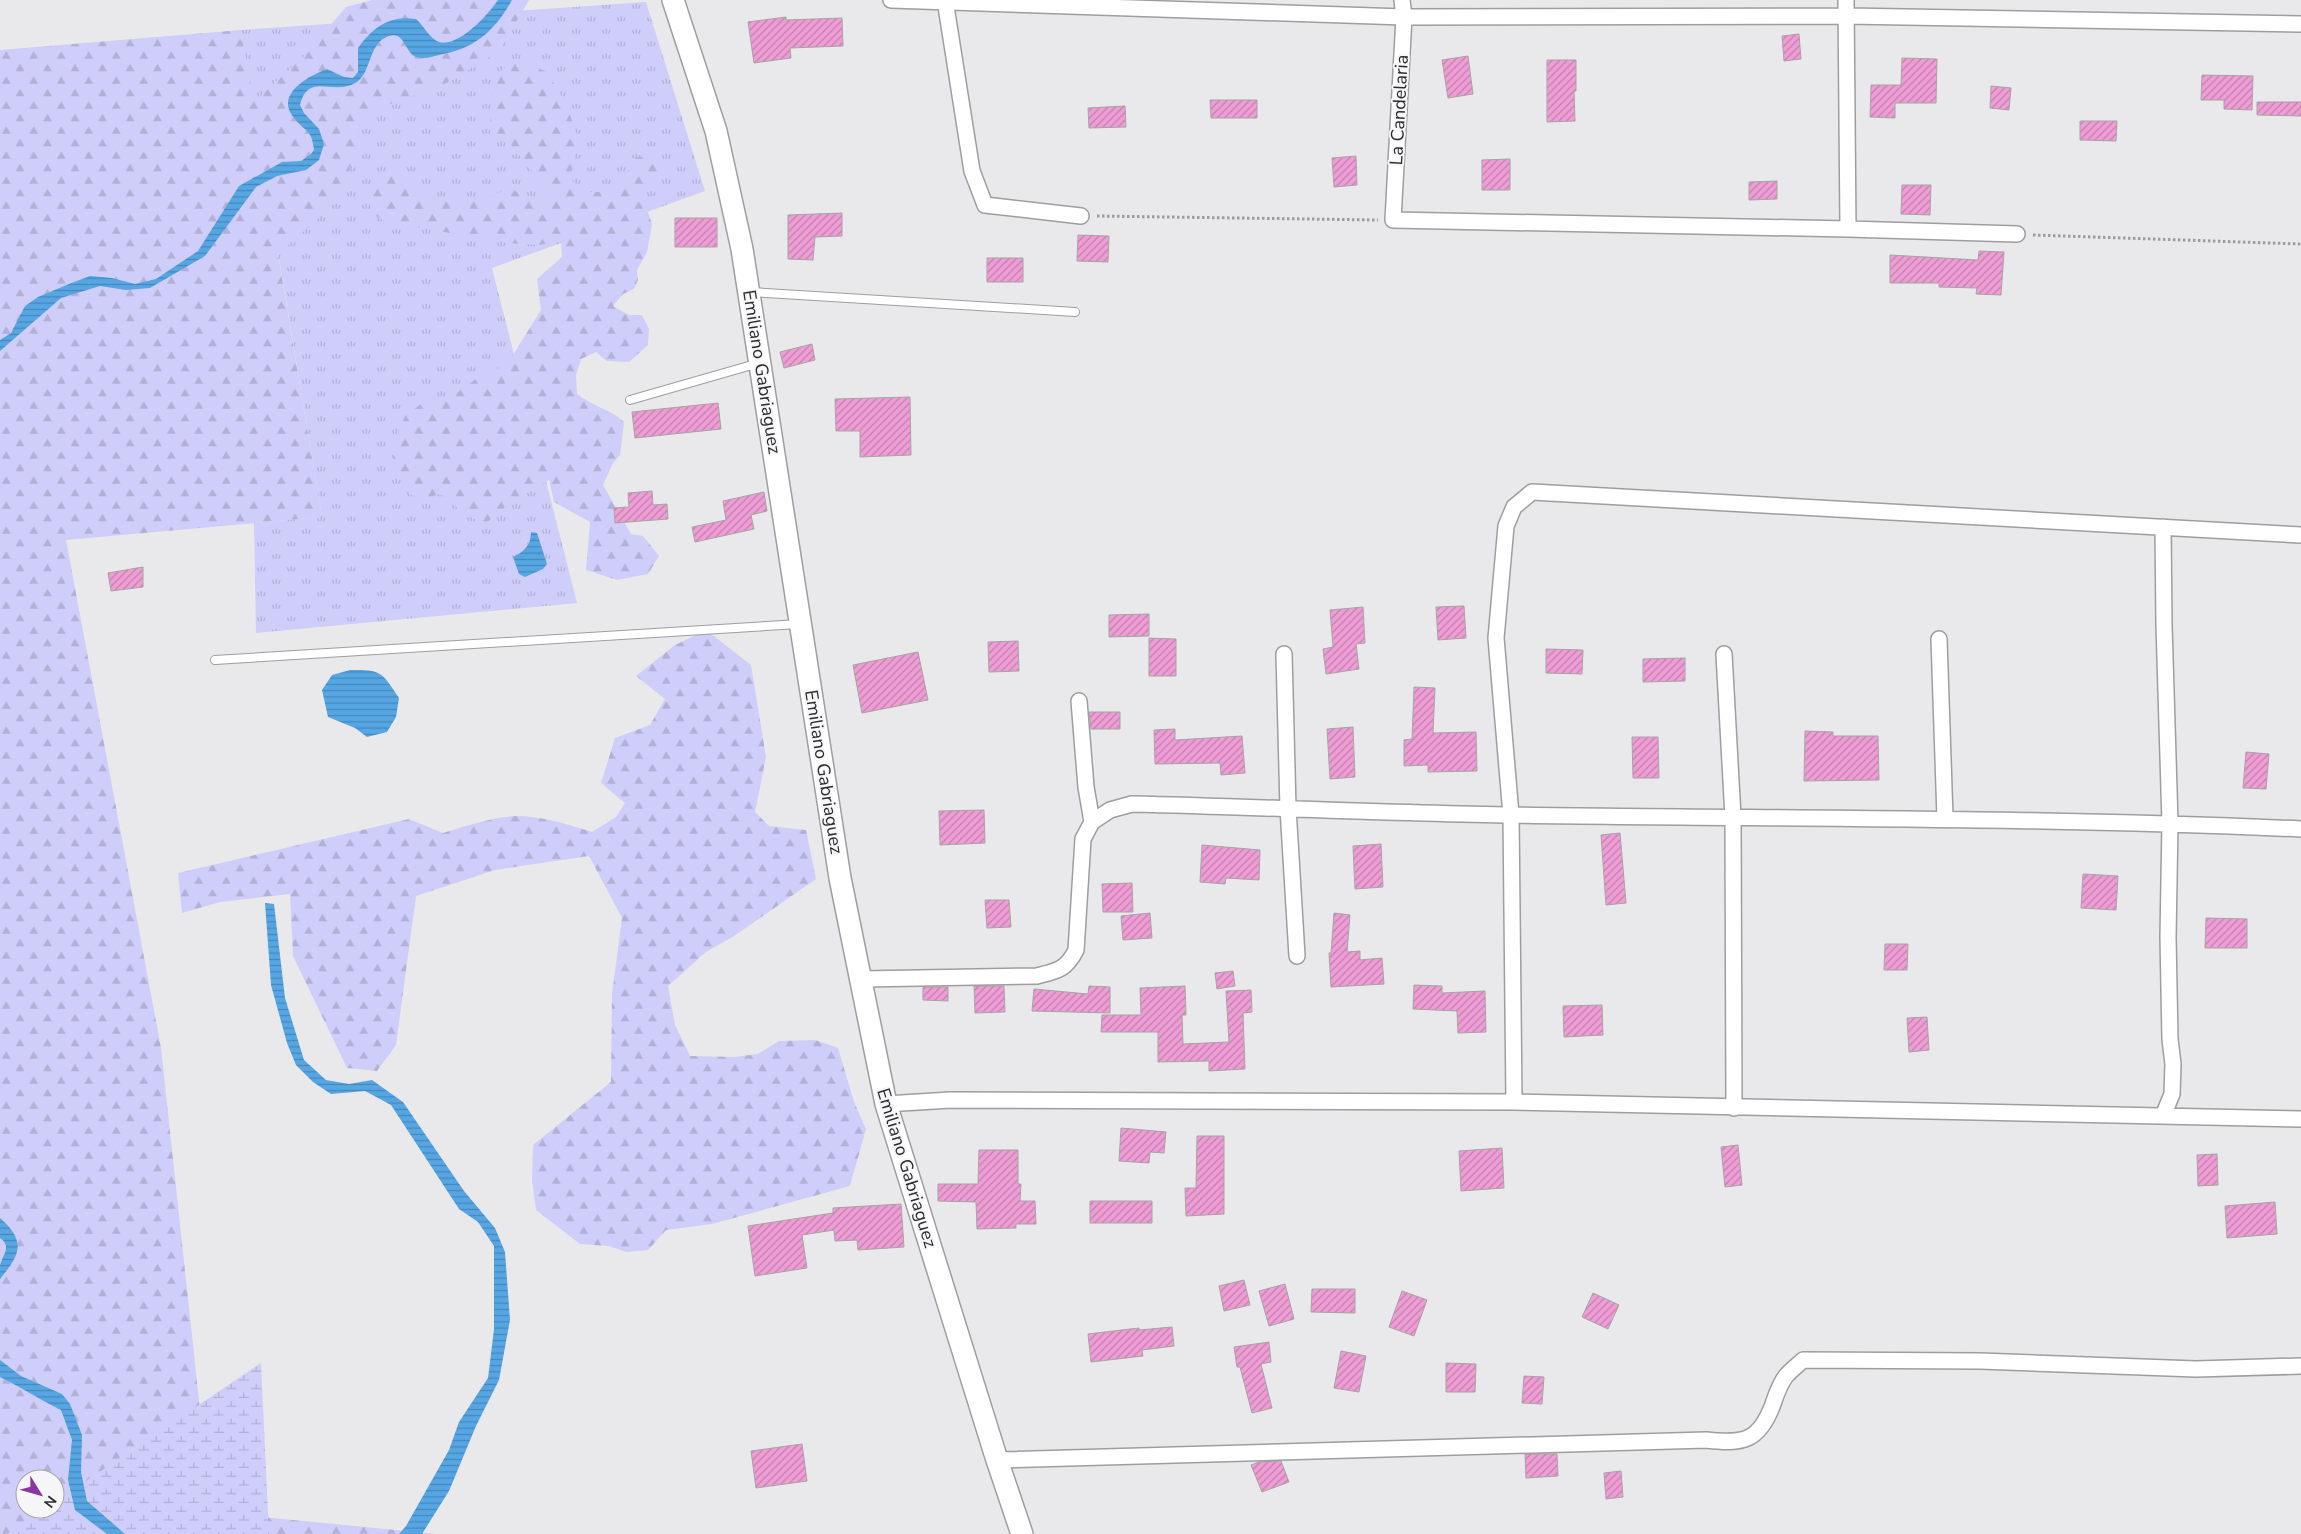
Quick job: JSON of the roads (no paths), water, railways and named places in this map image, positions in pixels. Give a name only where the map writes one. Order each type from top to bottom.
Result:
[{"type":"main road","name":"Emiliano Gabriaguez","points":[[672,0],[716,132],[742,249],[840,878],[886,1104],[997,1460],[1022,1534]]},
{"type":"street","points":[[891,0],[1404,17],[1848,16],[2301,24]]},
{"type":"street","name":"La Candelaria","points":[[1402,0],[1404,17],[1393,220],[1848,229]]},
{"type":"street","points":[[1846,0],[1848,16],[1848,229],[2017,234]]},
{"type":"street","points":[[945,1],[972,171],[985,205],[1081,216]]},
{"type":"street","points":[[1514,1102],[1511,815],[1496,638],[1506,526],[1514,507],[1532,492],[2301,535]]},
{"type":"street","points":[[2163,527],[2170,823],[2168,937],[2170,1039],[2173,1064],[2172,1094],[2163,1116]]},
{"type":"street","points":[[1939,639],[1945,818]]},
{"type":"street","points":[[1284,654],[1288,808],[1297,956]]},
{"type":"street","points":[[1724,654],[1733,817],[1734,1108]]},
{"type":"street","points":[[1079,701],[1086,787],[1092,822]]},
{"type":"street","points":[[862,979],[1038,976],[1059,970],[1070,962],[1076,950],[1083,839],[1092,822],[1110,810],[1132,804],[1511,815],[1945,818],[2170,823],[2301,829]]},
{"type":"street","points":[[886,1104],[950,1100],[1514,1102],[2301,1119]]},
{"type":"street","points":[[997,1460],[1706,1440],[1729,1443],[1746,1440],[1760,1429],[1769,1416],[1785,1376],[1803,1360],[1980,1361],[2196,1369],[2301,1366]]},
{"type":"lane","points":[[750,292],[1075,312]]},
{"type":"lane","points":[[630,400],[761,362]]},
{"type":"lane","points":[[215,660],[801,624]]},
{"type":"water","points":[[498,0],[512,0],[499,20],[484,36],[465,47],[433,57],[419,58],[412,55],[402,39],[394,35],[389,36],[376,46],[367,68],[358,81],[343,87],[320,86],[308,90],[300,105],[304,113],[319,129],[324,144],[319,160],[306,170],[277,176],[256,187],[205,256],[150,288],[126,290],[100,286],[61,298],[0,351],[0,340],[11,333],[25,306],[38,297],[90,276],[112,278],[135,284],[156,279],[198,251],[239,186],[282,162],[301,161],[314,150],[310,134],[298,123],[289,109],[288,101],[296,87],[311,76],[327,69],[344,77],[353,78],[358,72],[358,48],[370,34],[383,24],[398,19],[416,19],[435,40],[447,42],[464,35],[488,13]]},
{"type":"water","points":[[531,532],[537,533],[547,564],[543,569],[525,577],[519,574],[513,557],[526,548],[530,541]]},
{"type":"water","points":[[350,670],[369,671],[380,674],[399,698],[396,717],[387,732],[367,737],[355,728],[328,717],[322,690],[332,675]]},
{"type":"water","points":[[265,903],[274,904],[285,998],[304,1060],[326,1080],[349,1084],[372,1080],[403,1102],[464,1191],[495,1228],[505,1252],[510,1320],[499,1380],[476,1426],[449,1491],[422,1534],[399,1534],[406,1526],[449,1450],[459,1422],[488,1378],[494,1329],[494,1246],[478,1222],[459,1209],[391,1105],[365,1091],[331,1094],[313,1082],[296,1065],[287,1043],[271,985]]},
{"type":"water","points":[[0,1218],[14,1234],[18,1248],[13,1262],[0,1279],[0,1265],[6,1247],[4,1241],[0,1238]]},
{"type":"water","points":[[0,1360],[21,1376],[62,1394],[70,1404],[82,1435],[81,1472],[87,1501],[125,1534],[107,1534],[75,1510],[68,1480],[72,1440],[61,1410],[0,1377]]}]
